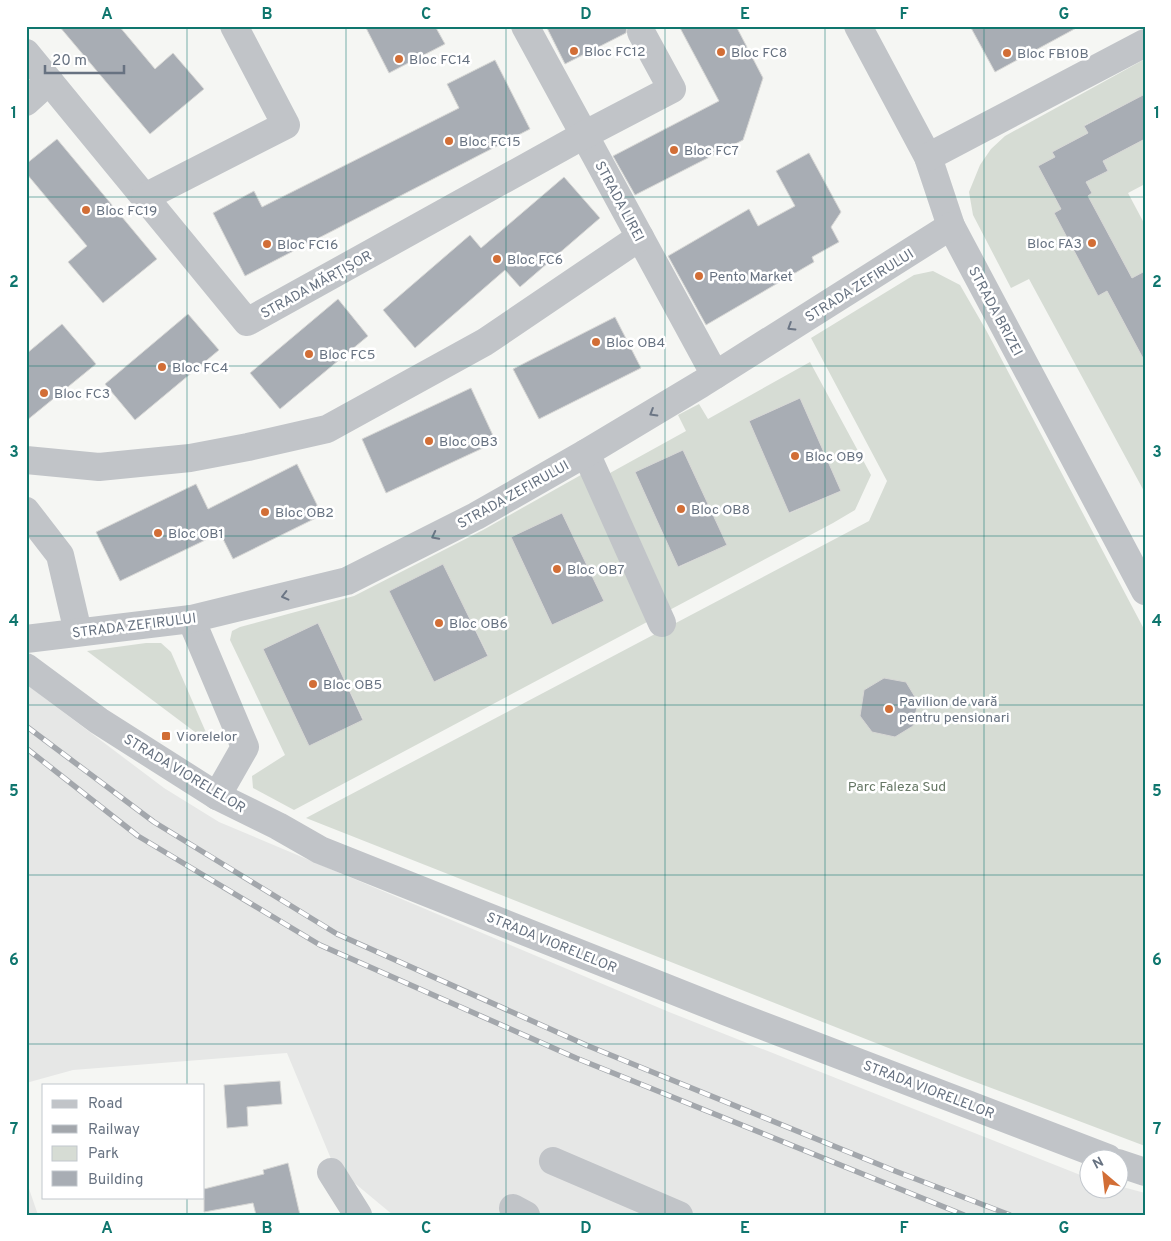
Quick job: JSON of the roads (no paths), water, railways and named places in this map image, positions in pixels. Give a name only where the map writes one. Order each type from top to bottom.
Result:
[{"type":"street","points":[[145,198],[286,126],[234,26]]},
{"type":"street","name":"STRADA LIREI","points":[[526,26],[715,375]]},
{"type":"street","name":"STRADA BRIZEI","points":[[858,26],[928,157],[950,226],[1145,591]]},
{"type":"street","points":[[584,135],[672,89],[641,32]]},
{"type":"street","points":[[928,157],[1145,43]]},
{"type":"street","name":"STRADA MĂRȚIȘOR","points":[[26,53],[247,322],[584,135]]},
{"type":"street","points":[[26,102],[49,81]]},
{"type":"street","name":"STRADA ZEFIRULUI","points":[[26,639],[191,618],[347,581],[476,516],[586,453],[715,375],[950,226]]},
{"type":"street","points":[[26,460],[99,467],[190,458],[327,429],[485,342],[640,237]]},
{"type":"street","points":[[586,453],[662,622]]},
{"type":"street","points":[[26,511],[60,554],[78,632]]},
{"type":"street","points":[[191,618],[245,747],[218,796]]},
{"type":"street","name":"STRADA VIORELELOR","points":[[26,667],[98,722],[218,796],[278,826],[320,850],[727,1012],[1082,1148]]},
{"type":"street","points":[[553,1161],[679,1215]]},
{"type":"street","points":[[1128,1166],[1145,1172]]},
{"type":"street","points":[[331,1172],[358,1215]]},
{"type":"railway","points":[[26,726],[154,822],[337,934],[586,1045],[895,1171],[1010,1215]]},
{"type":"railway","points":[[26,748],[138,836],[320,945],[576,1058],[964,1215]]},
{"type":"place","name":"Bloc FC12","points":[[574,51]]},
{"type":"place","name":"Bloc FC8","points":[[721,52]]},
{"type":"place","name":"Bloc FB10B","points":[[1007,53]]},
{"type":"place","name":"Bloc FC14","points":[[399,59]]},
{"type":"place","name":"Bloc FC15","points":[[449,141]]},
{"type":"place","name":"Bloc FC7","points":[[674,150]]},
{"type":"place","name":"Bloc FC19","points":[[86,210]]},
{"type":"place","name":"Bloc FA3","points":[[1092,243]]},
{"type":"place","name":"Bloc FC16","points":[[267,244]]},
{"type":"place","name":"Bloc FC6","points":[[497,259]]},
{"type":"place","name":"Pento Market","points":[[699,276]]},
{"type":"place","name":"Bloc OB4","points":[[596,342]]},
{"type":"place","name":"Bloc FC5","points":[[309,354]]},
{"type":"place","name":"Bloc FC4","points":[[162,367]]},
{"type":"place","name":"Bloc FC3","points":[[44,393]]},
{"type":"place","name":"Bloc OB3","points":[[429,441]]},
{"type":"place","name":"Bloc OB9","points":[[795,456]]},
{"type":"place","name":"Bloc OB8","points":[[681,509]]},
{"type":"place","name":"Bloc OB2","points":[[265,512]]},
{"type":"place","name":"Bloc OB1","points":[[158,533]]},
{"type":"place","name":"Bloc OB7","points":[[557,569]]},
{"type":"place","name":"Bloc OB6","points":[[439,623]]},
{"type":"place","name":"Bloc OB5","points":[[313,684]]},
{"type":"place","name":"Pavilion de vară pentru pensionari","points":[[889,709]]},
{"type":"place","name":"Viorelelor","points":[[166,736]]},
{"type":"park label","name":"Parc Faleza Sud","points":[[897,786]]}]
